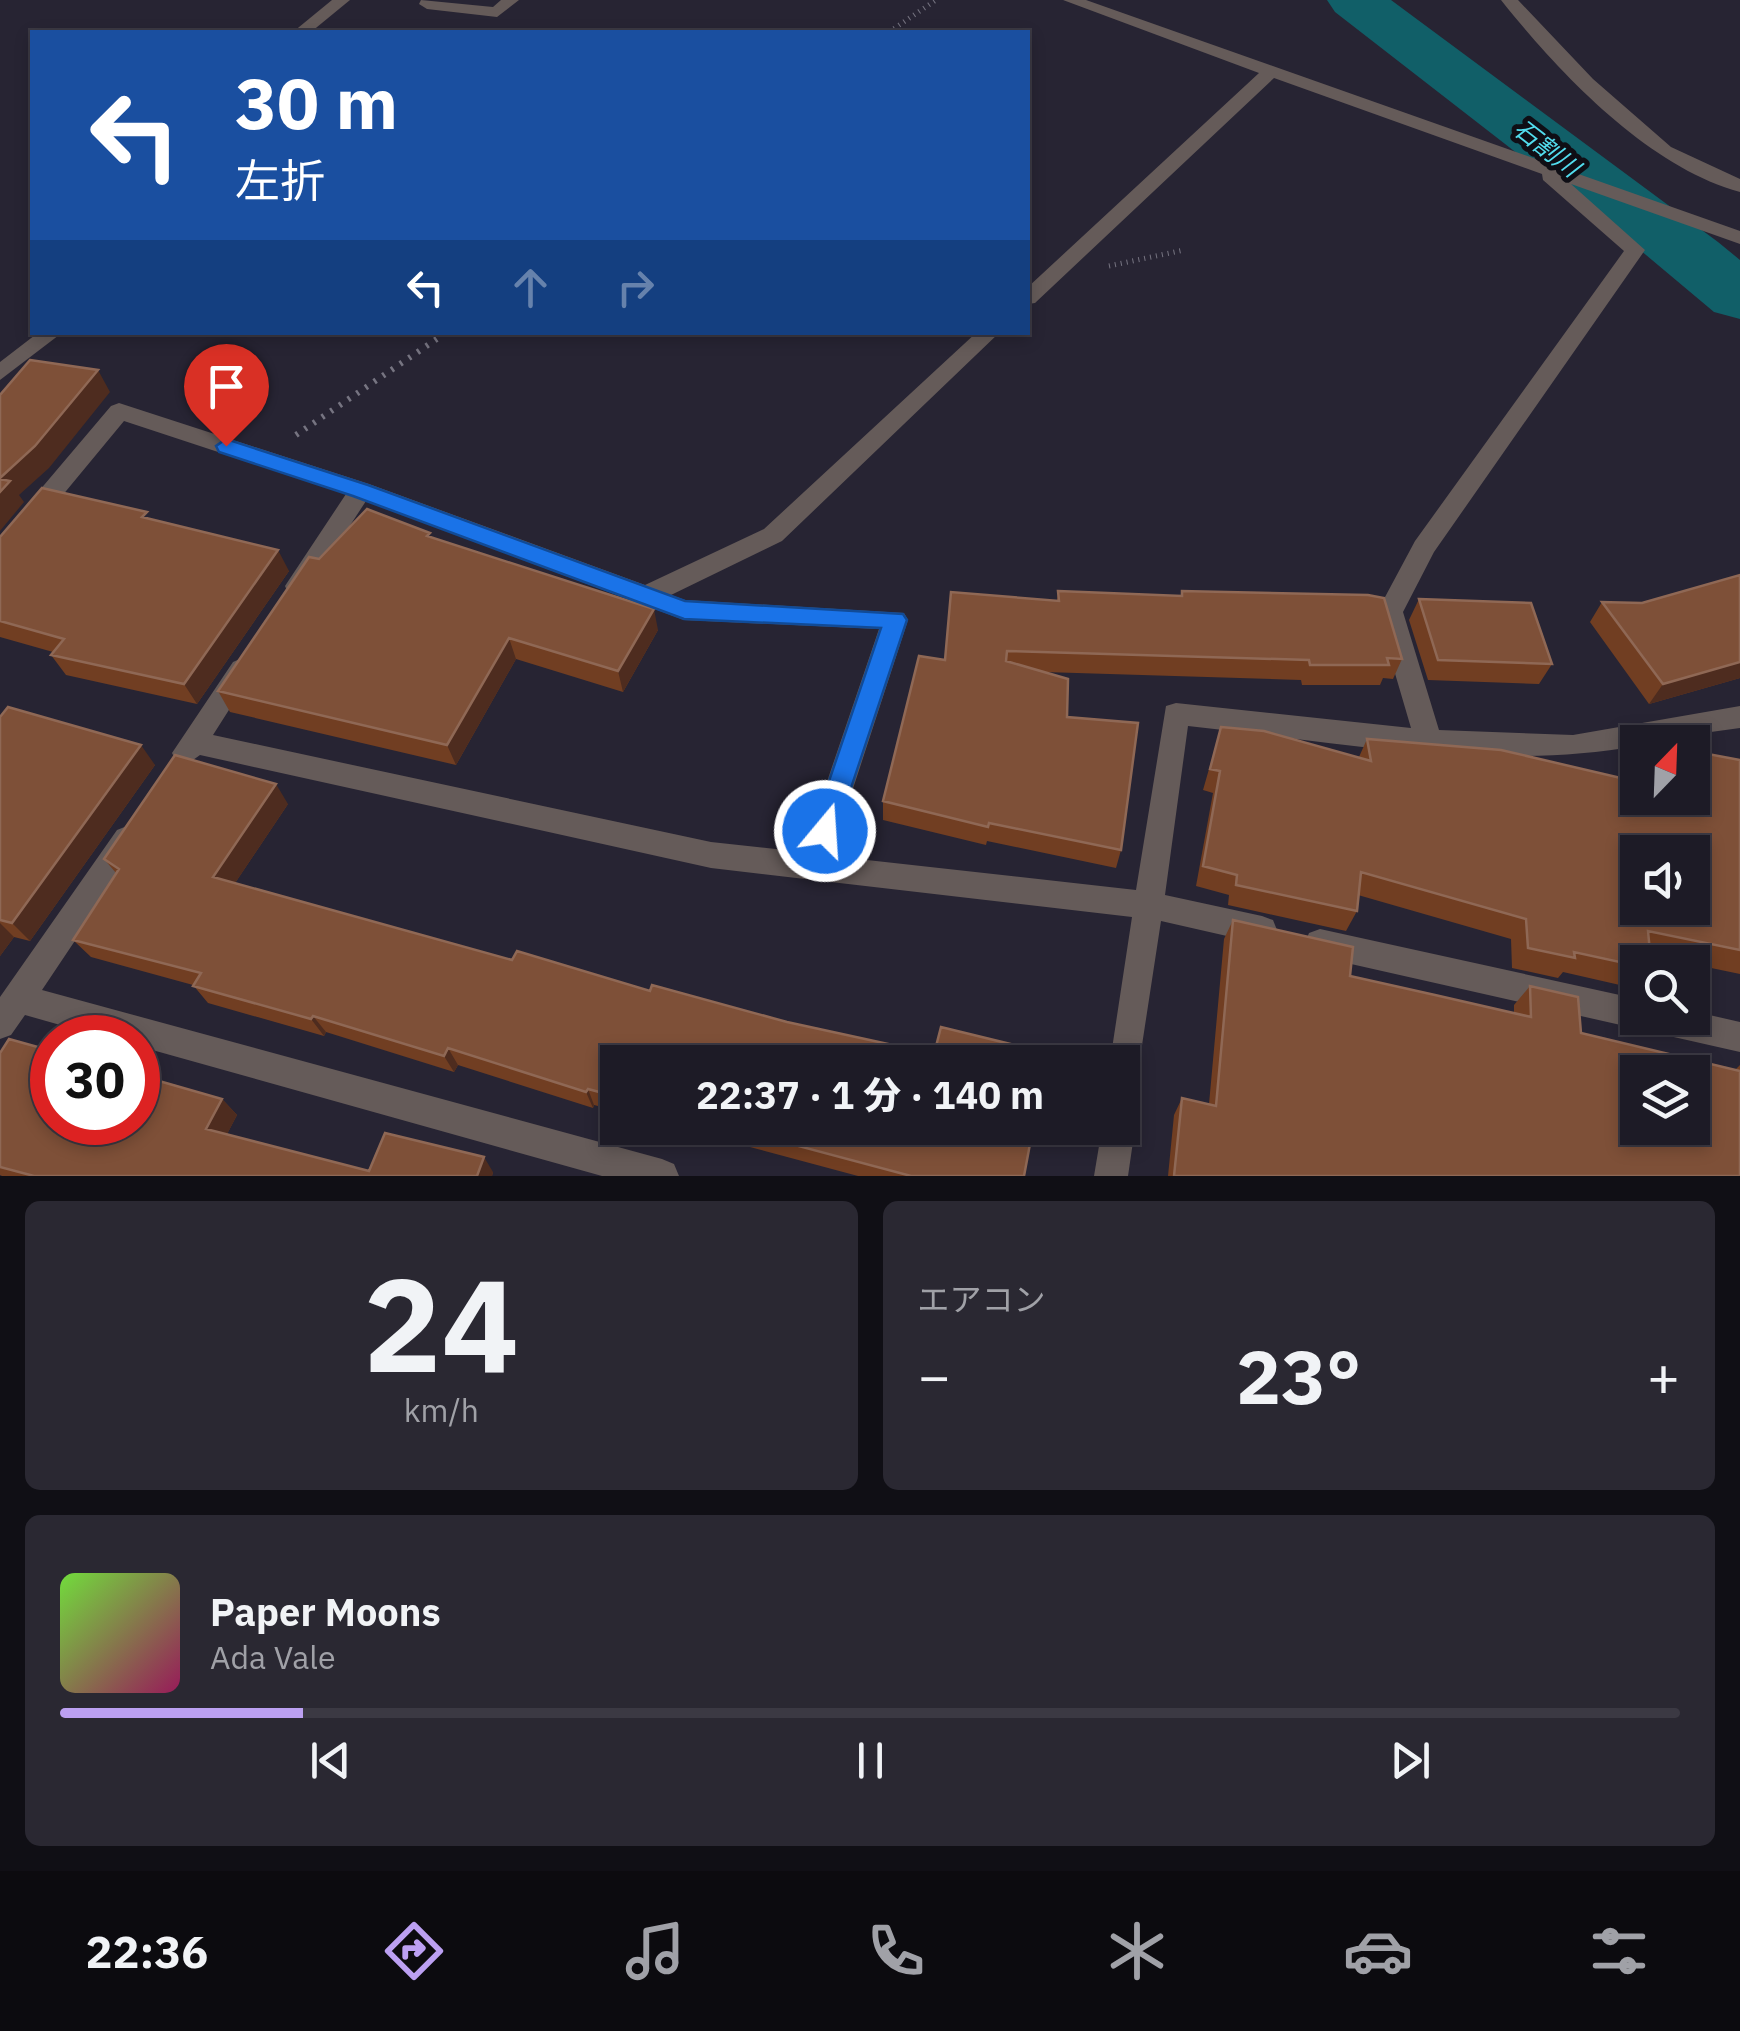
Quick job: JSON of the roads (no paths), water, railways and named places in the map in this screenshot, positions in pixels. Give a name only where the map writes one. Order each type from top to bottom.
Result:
[{"type":"street","points":[[304,30],[342,0]]},
{"type":"street","points":[[429,0],[428,4],[497,12],[510,0]]},
{"type":"street","points":[[1071,0],[1740,238]]},
{"type":"street","points":[[1509,0],[1587,82],[1664,151],[1740,186]]},
{"type":"street","points":[[1030,296],[1270,72]]},
{"type":"street","points":[[1429,741],[1390,612],[1424,547],[1635,250],[1535,163]]},
{"type":"street","points":[[0,373],[48,335]]},
{"type":"street","points":[[646,596],[772,535],[987,335]]},
{"type":"street","points":[[0,554],[119,411],[361,490],[684,610],[895,620],[814,866]]},
{"type":"street","points":[[277,616],[361,490]]},
{"type":"street","points":[[171,774],[256,648]]},
{"type":"street","points":[[1129,1045],[1176,714],[1429,741],[1573,746],[1740,717]]},
{"type":"street","points":[[193,742],[711,854],[1149,905],[1620,1010]]},
{"type":"street","points":[[138,822],[9,1011],[662,1176]]},
{"type":"street","points":[[1710,1030],[1740,1036]]},
{"type":"street","points":[[1111,1176],[1116,1145]]},
{"type":"waterway","name":"石割川","points":[[1355,0],[1740,296]]}]
